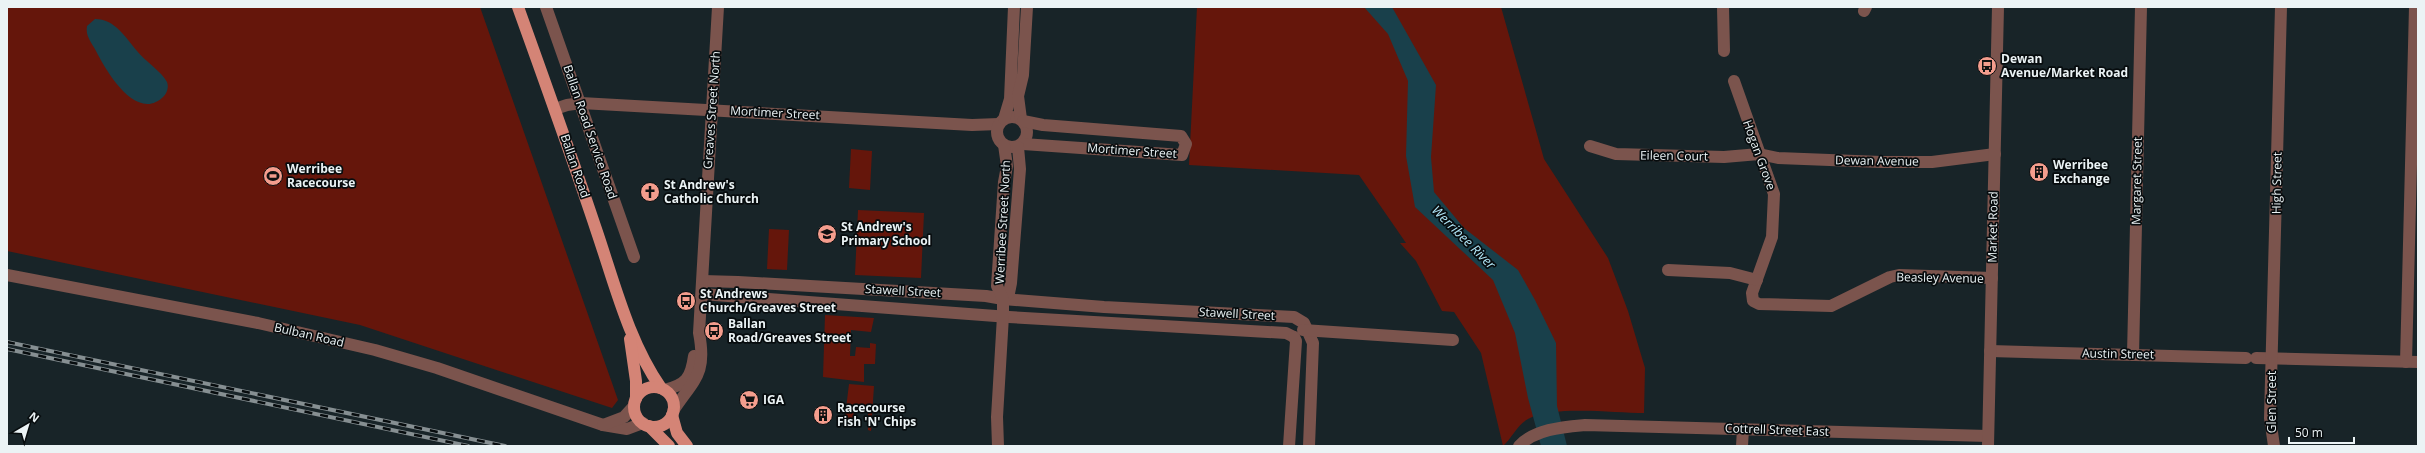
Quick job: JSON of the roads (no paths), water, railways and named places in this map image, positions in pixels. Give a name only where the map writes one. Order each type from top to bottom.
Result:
[{"type":"main road","name":"Ballan Road","points":[[518,7],[555,109],[628,325],[650,372],[663,389]]},
{"type":"main road","name":"Ballan Road","points":[[628,325],[636,381],[635,402]]},
{"type":"main road","points":[[669,446],[638,418],[635,402],[642,391],[648,388],[663,389],[672,398],[677,433],[687,446]]},
{"type":"main road","points":[[646,425],[662,425],[673,413]]},
{"type":"street","name":"Ballan Road Service Road","points":[[546,7],[581,103],[596,154],[634,258]]},
{"type":"street","name":"Greaves Street North","points":[[663,389],[677,387],[687,379],[692,371],[699,333],[718,7]]},
{"type":"street","name":"Werribee Street North","points":[[998,446],[997,417],[1003,299],[997,286],[1004,182],[1007,166],[1001,131],[1010,99],[1014,7]]},
{"type":"street","points":[[1022,120],[1013,117],[1001,131],[1008,147],[1020,145],[1026,140],[1028,130],[1022,120],[1018,96],[1023,75],[1027,7]]},
{"type":"street","points":[[1723,7],[1724,51]]},
{"type":"street","name":"Market Road","points":[[1988,441],[1998,7]]},
{"type":"street","name":"Margaret Street","points":[[2133,355],[2141,7]]},
{"type":"street","name":"High Street","points":[[2272,358],[2281,7]]},
{"type":"street","points":[[2412,362],[2415,7]]},
{"type":"street","name":"Hogan Grove","points":[[1734,81],[1759,154],[1772,185],[1774,199],[1772,237],[1756,280],[1752,300]]},
{"type":"street","name":"Mortimer Street","points":[[555,109],[581,103],[972,125],[1001,131]]},
{"type":"street","name":"Mortimer Street","points":[[1020,145],[1182,155],[1186,144],[1181,136],[1043,125],[1022,120]]},
{"type":"street","name":"Werribee Street North","points":[[1003,299],[1009,293],[1011,283],[1020,168],[1020,145]]},
{"type":"street","name":"Eileen Court","points":[[1590,146],[1616,154],[1724,156],[1759,154]]},
{"type":"street","name":"Dewan Avenue","points":[[1759,154],[1778,158],[1924,162],[1995,154]]},
{"type":"street","points":[[1668,270],[1730,273],[1756,280]]},
{"type":"street","name":"Bulban Road","points":[[7,275],[258,323],[375,350],[437,368],[603,425],[627,428],[646,425]]},
{"type":"street","name":"Beasley Avenue","points":[[1752,300],[1759,304],[1824,306],[1838,304],[1895,276],[1992,278]]},
{"type":"street","name":"Stawell Street","points":[[702,282],[738,282],[986,296],[1003,299],[1104,307],[1288,316],[1299,319],[1309,330]]},
{"type":"street","name":"Stawell Street","points":[[702,294],[1003,316],[1103,320],[1286,333],[1294,337]]},
{"type":"street","points":[[1103,320],[1104,307]]},
{"type":"street","points":[[1159,324],[1161,310]]},
{"type":"street","points":[[1308,446],[1313,343],[1309,330]]},
{"type":"street","points":[[1289,446],[1294,337],[1299,332],[1309,330],[1453,340]]},
{"type":"street","name":"Greaves Street North","points":[[673,413],[699,374],[702,350],[699,333]]},
{"type":"street","name":"Austin Street","points":[[1990,351],[2412,362]]},
{"type":"street","name":"Glen Street","points":[[2272,358],[2270,418],[2274,446]]},
{"type":"street","points":[[603,425],[624,416],[635,402]]},
{"type":"street","name":"Werribee Street North","points":[[989,446],[997,417]]},
{"type":"street","name":"Cottrell Street East","points":[[1520,446],[1537,434],[1566,427],[1585,425],[1743,429],[1988,441]]},
{"type":"street","points":[[1742,446],[1743,429]]},
{"type":"water","name":"Werribee River","points":[[1364,7],[1392,7],[1436,85],[1431,157],[1434,192],[1464,228],[1518,270],[1535,300],[1556,343],[1557,406],[1567,446],[1541,446],[1528,398],[1515,333],[1493,280],[1415,207],[1406,156],[1408,81],[1388,34]]},
{"type":"water","points":[[95,19],[114,25],[140,55],[165,78],[168,84],[164,96],[154,103],[143,104],[124,92],[107,70],[88,36],[87,26]]},
{"type":"railway","points":[[7,342],[505,446]]},
{"type":"railway","points":[[7,349],[468,446]]},
{"type":"place","name":"Dewan Avenue/Market Road","points":[[1987,66]]},
{"type":"place","name":"Werribee Exchange","points":[[2039,172]]},
{"type":"place","name":"Werribee Racecourse","points":[[273,176]]},
{"type":"place","name":"St Andrew's Catholic Church","points":[[650,192]]},
{"type":"place","name":"St Andrew's Primary School","points":[[827,234]]},
{"type":"place","name":"St Andrews Church/Greaves Street","points":[[686,301]]},
{"type":"place","name":"Ballan Road/Greaves Street","points":[[714,331]]},
{"type":"place","name":"IGA","points":[[749,400]]},
{"type":"place","name":"Racecourse Fish 'N' Chips","points":[[823,415]]}]
